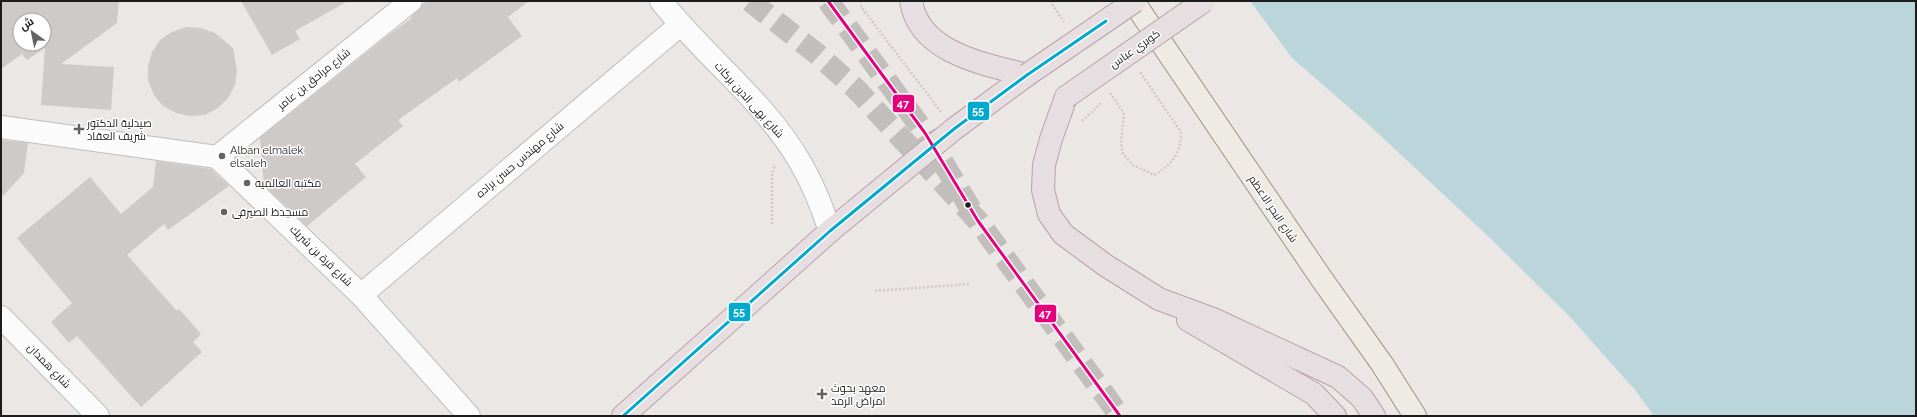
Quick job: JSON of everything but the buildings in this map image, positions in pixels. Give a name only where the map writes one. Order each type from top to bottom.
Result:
[{"type":"highway","points":[[911,1],[913,14],[927,33],[949,50],[977,62],[1027,75]]},
{"type":"highway","points":[[623,416],[830,231],[954,129],[1027,75],[1134,1]]},
{"type":"highway","name":"كوبري عباس","points":[[1158,299],[1105,265],[1063,234],[1049,214],[1043,190],[1044,165],[1050,139],[1066,97],[1204,1]]},
{"type":"highway","points":[[1158,299],[1182,317],[1214,337],[1314,394],[1335,416]]},
{"type":"highway","points":[[1158,299],[1213,319],[1338,377],[1362,398],[1374,416]]},
{"type":"main road","name":"شارع البحر الاعظم","points":[[1134,1],[1312,266],[1382,364],[1415,416]]},
{"type":"street","name":"شارع مراحق بن عامر","points":[[217,157],[411,1]]},
{"type":"street","name":"شارع بهى الدين بركات","points":[[661,1],[680,25],[760,108],[782,134],[810,180],[830,231]]},
{"type":"street","name":"شارع مهندس حسن براده","points":[[361,295],[680,25]]},
{"type":"street","points":[[1,127],[217,157]]},
{"type":"street","name":"شارع قرة بن شريك","points":[[217,157],[361,295],[469,416]]},
{"type":"street","name":"شارع همدان","points":[[1,317],[98,416]]},
{"type":"path","points":[[860,1],[862,8],[954,129]]},
{"type":"path","points":[[1019,1],[1032,1]]},
{"type":"path","points":[[1050,1],[1060,15]]},
{"type":"path","points":[[1124,113],[1121,143],[1123,154],[1133,165],[1142,171],[1154,175],[1166,169],[1176,156],[1181,143],[1180,132],[1138,69]]},
{"type":"path","points":[[772,176],[772,224]]},
{"type":"path","points":[[875,291],[968,284]]},
{"type":"water","points":[[1250,1],[1916,1],[1916,416],[1654,416],[1635,390],[1569,316],[1490,238],[1368,124],[1292,58]]},
{"type":"tunnel","points":[[750,1],[816,53],[856,89],[978,221],[1120,416]]},
{"type":"tunnel","points":[[828,1],[925,133],[978,221]]},
{"type":"transit line","name":"47","points":[[828,1],[925,133],[978,221],[1120,416]]},
{"type":"transit line","name":"55","points":[[623,416],[830,231],[954,129],[1027,75],[1106,21]]},
{"type":"place","name":"صيدلية الدكتور شريف العقاد","points":[[79,129]]},
{"type":"place","name":"Alban elmalek elsaleh","points":[[222,156]]},
{"type":"place","name":"مكتبه العالميه","points":[[247,183]]},
{"type":"place","name":"مسجدظ الصيرفى","points":[[224,212]]},
{"type":"place","name":"معهد بحوث امراض الرمد","points":[[822,394]]}]
